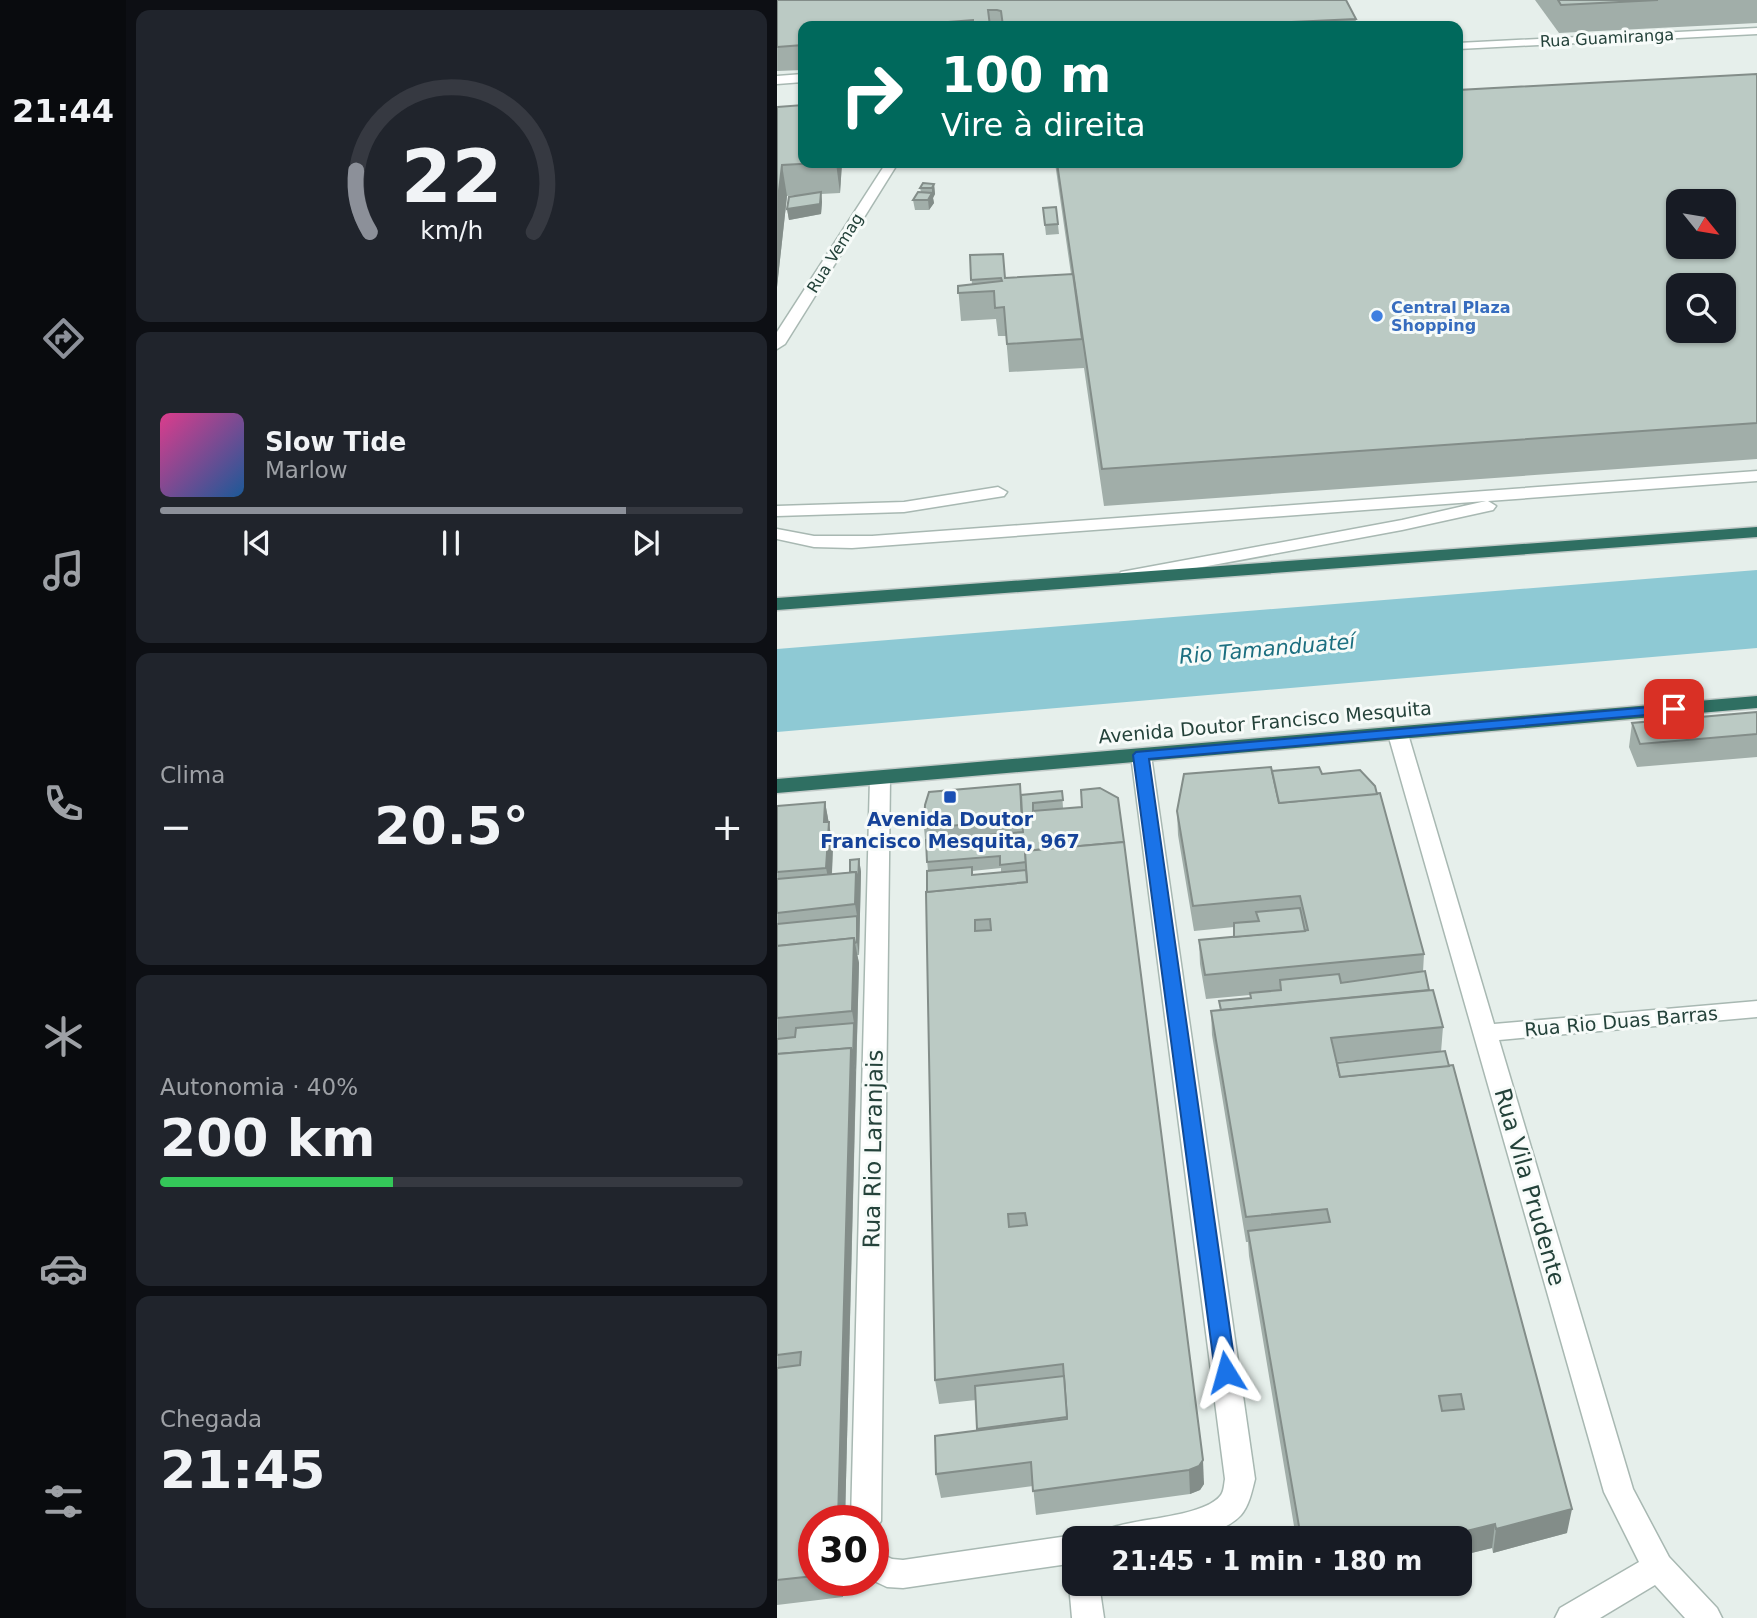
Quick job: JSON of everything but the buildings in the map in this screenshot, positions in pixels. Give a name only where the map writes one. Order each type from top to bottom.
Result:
[{"type":"highway","points":[[777,604],[1081,584],[1757,532]]},
{"type":"highway","name":"Avenida Doutor Francisco Mesquita","points":[[777,786],[1757,702]]},
{"type":"street","name":"Rua Guamiranga","points":[[1463,46],[1757,31]]},
{"type":"street","points":[[777,80],[798,78]]},
{"type":"street","name":"Rua Vemag","points":[[777,344],[889,168]]},
{"type":"street","points":[[777,534],[822,541],[929,537],[1757,476]]},
{"type":"street","points":[[1081,584],[1402,525],[1554,491]]},
{"type":"street","points":[[777,511],[904,507],[998,492]]},
{"type":"street","name":"Rua Vila Prudente","points":[[1398,734],[1619,1492],[1658,1567],[1706,1618]]},
{"type":"street","points":[[1141,755],[1240,1479],[1237,1495],[1229,1507],[1212,1517],[1173,1526]]},
{"type":"street","name":"Rua Rio Laranjais","points":[[866,1505],[880,778]]},
{"type":"street","name":"Rua Rio Duas Barras","points":[[1485,1033],[1757,1009]]},
{"type":"street","points":[[889,1573],[903,1574],[1062,1551]]},
{"type":"street","points":[[1571,1618],[1658,1567]]},
{"type":"street","points":[[1085,1596],[1088,1618]]},
{"type":"water","name":"Rio Tamanduateí","points":[[1757,570],[1757,648],[777,732],[777,649]]},
{"type":"place","name":"Central Plaza Shopping","points":[[1377,316]]},
{"type":"place","name":"Avenida Doutor Francisco Mesquita, 967","points":[[950,797]]},
{"type":"route","points":[[1226,1372],[1141,755],[1674,709]]}]
